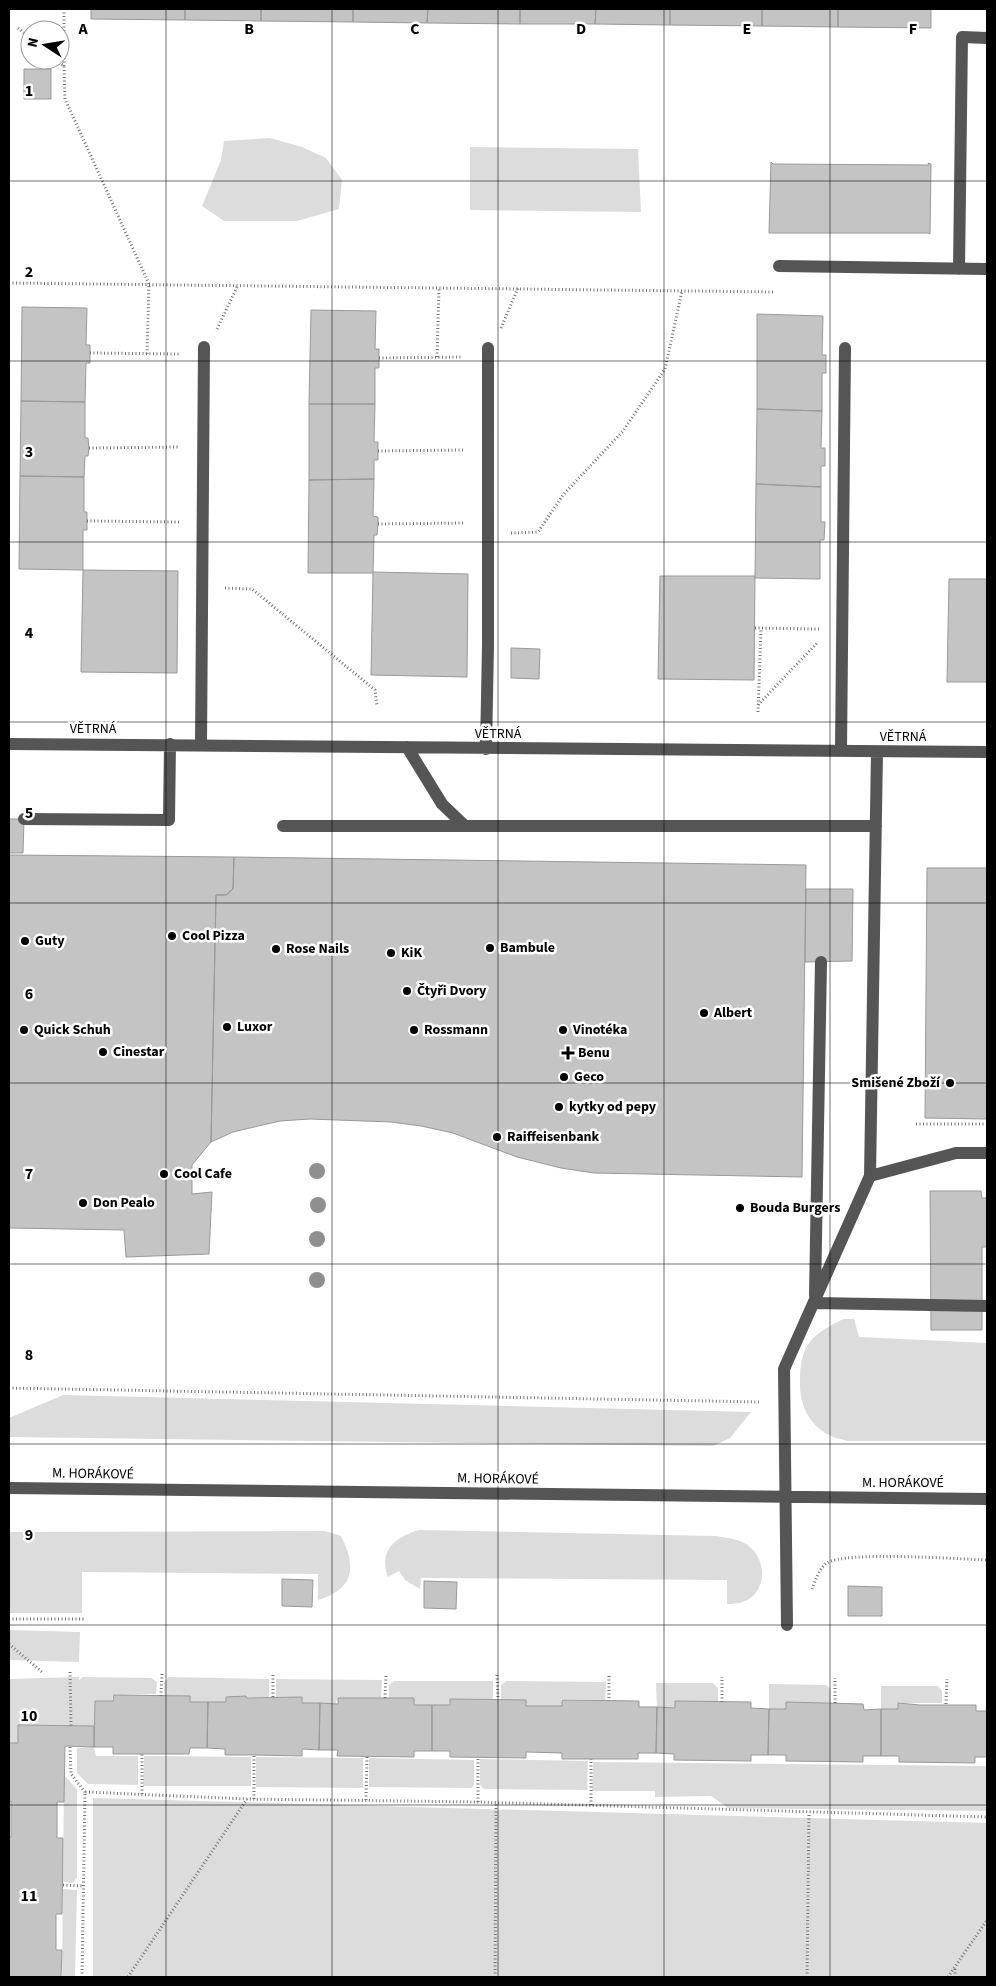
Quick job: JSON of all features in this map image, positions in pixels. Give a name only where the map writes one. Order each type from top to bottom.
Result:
[{"type":"street","points":[[959,269],[962,38],[987,38]]},
{"type":"street","points":[[780,266],[987,270]]},
{"type":"street","points":[[841,750],[837,629],[845,348]]},
{"type":"street","points":[[201,745],[204,351]]},
{"type":"street","points":[[486,749],[488,352]]},
{"type":"street","name":"VĚTRNÁ","points":[[9,744],[987,752]]},
{"type":"street","points":[[24,819],[169,820],[170,744]]},
{"type":"street","points":[[407,747],[442,804],[464,825]]},
{"type":"street","points":[[787,1625],[784,1497],[784,1368],[815,1303],[870,1176],[877,752]]},
{"type":"street","points":[[283,826],[876,826]]},
{"type":"street","points":[[815,1303],[822,962]]},
{"type":"street","points":[[870,1176],[956,1153],[987,1153]]},
{"type":"street","points":[[815,1303],[987,1306]]},
{"type":"street","name":"M. HORÁKOVÉ","points":[[9,1488],[987,1499]]},
{"type":"path","points":[[64,70],[65,99],[149,284],[147,354]]},
{"type":"path","points":[[9,283],[781,292]]},
{"type":"path","points":[[90,353],[147,354],[204,351],[238,285]]},
{"type":"path","points":[[437,357],[439,287]]},
{"type":"path","points":[[379,358],[437,357],[488,352],[518,288]]},
{"type":"path","points":[[378,524],[538,532],[562,495],[623,431],[665,369],[682,290]]},
{"type":"path","points":[[88,448],[203,447]]},
{"type":"path","points":[[378,451],[488,449]]},
{"type":"path","points":[[87,521],[203,522]]},
{"type":"path","points":[[202,587],[252,589],[375,690],[377,706]]},
{"type":"path","points":[[755,628],[837,629]]},
{"type":"path","points":[[758,712],[761,628]]},
{"type":"path","points":[[758,705],[837,629]]},
{"type":"path","points":[[916,1124],[987,1124]]},
{"type":"path","points":[[9,1388],[783,1403]]},
{"type":"path","points":[[809,1595],[825,1563],[836,1559],[893,1557],[987,1560]]},
{"type":"path","points":[[9,1620],[85,1619]]},
{"type":"path","points":[[9,1644],[42,1672]]},
{"type":"path","points":[[70,1672],[71,1726]]},
{"type":"path","points":[[162,1673],[162,1696]]},
{"type":"path","points":[[273,1674],[273,1697]]},
{"type":"path","points":[[385,1698],[386,1674]]},
{"type":"path","points":[[498,1675],[498,1699]]},
{"type":"path","points":[[609,1676],[609,1701]]},
{"type":"path","points":[[722,1677],[722,1702]]},
{"type":"path","points":[[835,1678],[835,1703]]},
{"type":"path","points":[[946,1704],[947,1679]]},
{"type":"path","points":[[70,1746],[71,1774],[85,1792],[82,1977]]},
{"type":"path","points":[[142,1754],[142,1794]]},
{"type":"path","points":[[254,1755],[254,1799]]},
{"type":"path","points":[[366,1800],[367,1756]]},
{"type":"path","points":[[478,1758],[478,1802]]},
{"type":"path","points":[[590,1805],[591,1759]]},
{"type":"path","points":[[85,1792],[247,1799],[496,1802],[987,1817]]},
{"type":"path","points":[[128,1977],[247,1799]]},
{"type":"path","points":[[495,1977],[496,1802]]},
{"type":"path","points":[[807,1977],[809,1813]]},
{"type":"path","points":[[63,1885],[84,1886]]},
{"type":"path","points":[[948,1977],[987,1920]]},
{"type":"path","points":[[954,1968],[954,1977]]},
{"type":"shaded area","points":[[270,138],[302,147],[326,158],[342,180],[339,209],[297,221],[224,221],[202,206],[221,160],[224,141]]},
{"type":"shaded area","points":[[470,147],[638,149],[641,212],[470,210]]},
{"type":"shaded area","points":[[843,1319],[854,1319],[859,1337],[987,1343],[987,1441],[847,1441],[831,1436],[815,1425],[806,1412],[801,1397],[800,1376],[803,1354],[814,1337]]},
{"type":"shaded area","points":[[63,1395],[751,1412],[730,1438],[713,1446],[9,1437],[9,1418]]},
{"type":"shaded area","points":[[419,1530],[716,1536],[730,1538],[750,1547],[761,1564],[762,1578],[753,1596],[740,1603],[730,1604],[727,1604],[727,1580],[421,1578],[420,1589],[405,1580],[399,1571],[388,1577],[385,1568],[385,1560],[391,1546],[410,1533]]},
{"type":"shaded area","points":[[325,1531],[341,1536],[346,1547],[350,1567],[349,1576],[339,1590],[318,1600],[318,1574],[82,1572],[82,1613],[9,1613],[9,1532]]},
{"type":"shaded area","points":[[9,1630],[80,1632],[79,1662],[9,1660]]},
{"type":"shaded area","points":[[79,1677],[79,1680],[83,1677],[151,1678],[157,1682],[156,1694],[114,1695],[111,1702],[95,1701],[94,1726],[18,1725],[18,1743],[9,1743],[9,1679]]},
{"type":"shaded area","points":[[169,1677],[269,1679],[269,1697],[226,1697],[226,1702],[190,1702],[189,1696],[164,1696],[164,1682]]},
{"type":"shaded area","points":[[276,1679],[382,1680],[381,1698],[338,1698],[335,1704],[302,1703],[302,1697],[276,1697]]},
{"type":"shaded area","points":[[394,1681],[493,1681],[493,1699],[451,1699],[448,1706],[414,1705],[414,1698],[389,1699],[389,1685]]},
{"type":"shaded area","points":[[506,1681],[606,1682],[605,1700],[561,1699],[562,1706],[526,1706],[526,1700],[501,1700],[501,1685]]},
{"type":"shaded area","points":[[656,1683],[713,1683],[718,1688],[718,1701],[675,1701],[675,1708],[657,1707]]},
{"type":"shaded area","points":[[769,1684],[826,1685],[831,1689],[831,1703],[787,1702],[786,1709],[769,1709]]},
{"type":"shaded area","points":[[881,1686],[938,1686],[942,1691],[942,1703],[899,1703],[898,1709],[881,1709]]},
{"type":"shaded area","points":[[94,1747],[96,1756],[138,1756],[138,1785],[88,1784],[77,1773],[77,1748]]},
{"type":"shaded area","points":[[144,1756],[251,1757],[251,1786],[143,1786]]},
{"type":"shaded area","points":[[256,1757],[363,1758],[363,1788],[256,1787]]},
{"type":"shaded area","points":[[369,1758],[474,1760],[474,1785],[471,1788],[369,1787]]},
{"type":"shaded area","points":[[480,1759],[588,1761],[587,1790],[484,1789],[480,1785]]},
{"type":"shaded area","points":[[593,1762],[987,1766],[987,1811],[728,1808],[711,1796],[655,1797],[655,1791],[592,1791]]},
{"type":"shaded area","points":[[64,1775],[77,1789],[77,1877],[73,1883],[63,1882]]},
{"type":"shaded area","points":[[93,1798],[987,1823],[987,1977],[93,1977]]},
{"type":"shaded area","points":[[63,1889],[77,1890],[75,1977],[62,1977]]},
{"type":"building","points":[[91,9],[185,9],[185,20],[91,19]]},
{"type":"building","points":[[185,9],[261,9],[261,21],[185,20]]},
{"type":"building","points":[[261,9],[353,9],[353,22],[261,21]]},
{"type":"building","points":[[353,9],[428,9],[427,23],[353,22]]},
{"type":"building","points":[[428,9],[520,9],[520,24],[427,23]]},
{"type":"building","points":[[520,9],[596,9],[595,24],[520,24]]},
{"type":"building","points":[[596,9],[670,9],[670,25],[595,24]]},
{"type":"building","points":[[670,9],[762,9],[762,26],[670,25]]},
{"type":"building","points":[[762,9],[838,9],[838,27],[762,26]]},
{"type":"building","points":[[838,9],[931,9],[931,28],[838,27]]},
{"type":"building","points":[[24,70],[51,70],[51,99],[24,99]]},
{"type":"building","points":[[771,162],[773,164],[931,164],[930,234],[769,233]]},
{"type":"building","points":[[22,307],[87,308],[86,345],[90,345],[90,363],[86,363],[85,402],[21,401]]},
{"type":"building","points":[[311,310],[376,311],[375,349],[379,349],[379,368],[375,368],[375,404],[309,404]]},
{"type":"building","points":[[757,314],[823,316],[822,355],[826,355],[826,373],[822,373],[822,411],[757,409]]},
{"type":"building","points":[[21,401],[85,402],[85,438],[88,438],[89,448],[88,456],[85,456],[84,477],[20,476]]},
{"type":"building","points":[[309,404],[375,404],[374,442],[378,442],[378,460],[374,460],[374,479],[309,480]]},
{"type":"building","points":[[757,409],[822,411],[821,448],[825,448],[825,466],[821,466],[821,487],[756,484]]},
{"type":"building","points":[[20,476],[84,477],[84,512],[87,512],[87,530],[83,530],[83,570],[19,569]]},
{"type":"building","points":[[374,479],[373,516],[378,517],[378,524],[377,535],[374,535],[373,573],[308,573],[309,480]]},
{"type":"building","points":[[756,484],[821,487],[821,522],[825,522],[824,540],[820,540],[820,579],[755,578]]},
{"type":"building","points":[[83,570],[178,571],[177,673],[81,672]]},
{"type":"building","points":[[373,572],[468,574],[467,677],[371,675]]},
{"type":"building","points":[[660,576],[755,576],[754,680],[658,679]]},
{"type":"building","points":[[949,579],[987,579],[987,682],[947,682]]},
{"type":"building","points":[[511,648],[540,649],[539,679],[511,678]]},
{"type":"building","points":[[9,819],[24,819],[23,853],[9,853]]},
{"type":"building","points":[[9,855],[234,857],[233,889],[226,895],[216,895],[211,1142],[192,1165],[192,1194],[212,1192],[209,1254],[126,1257],[124,1230],[9,1228]]},
{"type":"building","points":[[234,857],[806,865],[802,1177],[594,1173],[561,1168],[517,1157],[453,1133],[391,1122],[310,1119],[280,1121],[233,1132],[211,1142],[216,895],[226,895],[233,889]]},
{"type":"building","points":[[927,868],[987,868],[987,1119],[925,1118]]},
{"type":"building","points":[[806,889],[853,889],[852,961],[805,962]]},
{"type":"building","points":[[930,1191],[981,1191],[982,1198],[987,1198],[987,1247],[982,1247],[982,1330],[931,1330]]},
{"type":"building","points":[[282,1579],[313,1580],[312,1607],[282,1606]]},
{"type":"building","points":[[424,1581],[457,1582],[456,1609],[424,1608]]},
{"type":"building","points":[[848,1586],[882,1587],[882,1616],[848,1616]]},
{"type":"building","points":[[114,1695],[190,1696],[190,1702],[208,1702],[207,1748],[190,1748],[189,1754],[113,1754],[113,1747],[94,1747],[95,1701],[113,1701]]},
{"type":"building","points":[[246,1696],[247,1698],[302,1697],[302,1703],[320,1703],[319,1750],[302,1749],[302,1756],[225,1755],[225,1749],[207,1748],[208,1702],[226,1702],[226,1697]]},
{"type":"building","points":[[338,1698],[414,1698],[414,1705],[432,1705],[432,1751],[414,1751],[414,1757],[337,1756],[338,1750],[319,1750],[320,1703],[338,1704]]},
{"type":"building","points":[[450,1699],[526,1700],[526,1706],[562,1706],[562,1700],[639,1701],[639,1707],[657,1707],[656,1753],[638,1753],[638,1759],[562,1759],[562,1753],[526,1752],[526,1758],[450,1757],[450,1751],[432,1751],[432,1705],[450,1705]]},
{"type":"building","points":[[675,1701],[751,1702],[751,1708],[769,1709],[768,1755],[751,1755],[751,1761],[674,1760],[674,1754],[656,1753],[657,1707],[675,1708]]},
{"type":"building","points":[[786,1702],[863,1704],[864,1710],[881,1709],[881,1756],[863,1756],[863,1762],[786,1761],[786,1755],[768,1755],[769,1709],[786,1709]]},
{"type":"building","points":[[898,1703],[976,1705],[976,1711],[987,1711],[987,1757],[975,1757],[975,1763],[899,1762],[899,1756],[881,1756],[881,1709],[898,1709]]},
{"type":"building","points":[[18,1725],[94,1726],[94,1747],[65,1746],[64,1802],[57,1802],[57,1838],[63,1838],[62,1914],[56,1914],[56,1950],[62,1950],[61,1977],[9,1977],[9,1837],[11,1837],[11,1801],[9,1802],[9,1743],[18,1743]]},
{"type":"place","name":"Cool Pizza","points":[[172,936]]},
{"type":"place","name":"Guty","points":[[25,941]]},
{"type":"place","name":"Bambule","points":[[490,948]]},
{"type":"place","name":"Rose Nails","points":[[276,949]]},
{"type":"place","name":"KiK","points":[[391,953]]},
{"type":"place","name":"Čtyři Dvory","points":[[407,991]]},
{"type":"place","name":"Albert","points":[[704,1013]]},
{"type":"place","name":"Luxor","points":[[227,1027]]},
{"type":"place","name":"Quick Schuh","points":[[24,1030]]},
{"type":"place","name":"Rossmann","points":[[414,1030]]},
{"type":"place","name":"Vinotéka","points":[[563,1030]]},
{"type":"place","name":"Cinestar","points":[[103,1052]]},
{"type":"place","name":"Benu","points":[[568,1053]]},
{"type":"place","name":"Geco","points":[[564,1077]]},
{"type":"place","name":"Smišené Zboží","points":[[950,1083]]},
{"type":"place","name":"kytky od pepy","points":[[559,1107]]},
{"type":"place","name":"Raiffeisenbank","points":[[497,1137]]},
{"type":"place","name":"Cool Cafe","points":[[164,1174]]},
{"type":"place","name":"Don Pealo","points":[[83,1203]]},
{"type":"place","name":"Bouda Burgers","points":[[740,1208]]}]
